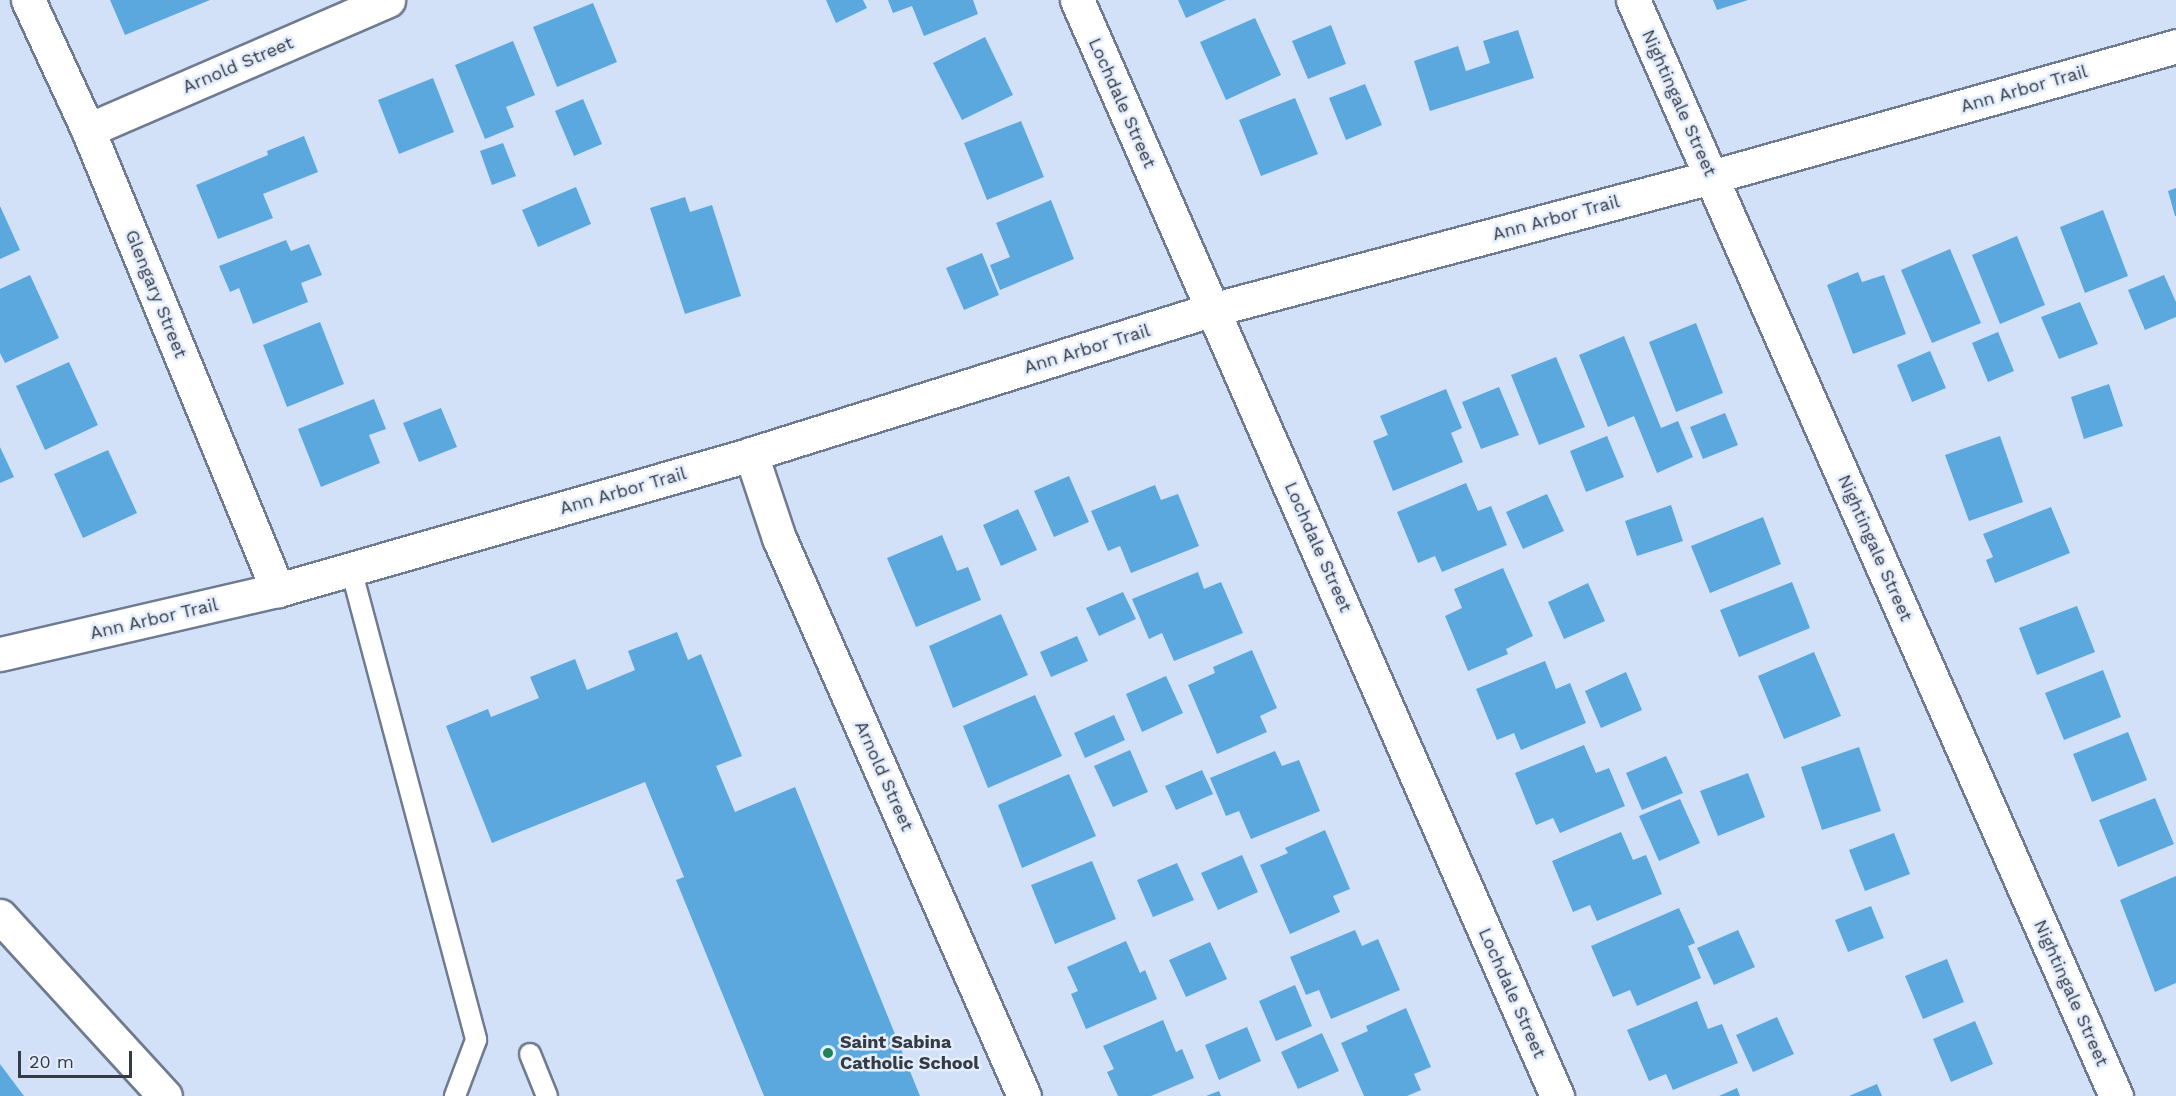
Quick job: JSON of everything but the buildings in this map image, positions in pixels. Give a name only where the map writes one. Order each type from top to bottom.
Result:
[{"type":"street","name":"Glengary Street","points":[[28,0],[88,130],[278,590]]},
{"type":"street","name":"Arnold Street","points":[[88,130],[388,0]]},
{"type":"street","name":"Lochdale Street","points":[[1077,0],[1215,309],[1557,1096]]},
{"type":"street","name":"Nightingale Street","points":[[1634,0],[2116,1096]]},
{"type":"street","name":"Ann Arbor Trail","points":[[0,654],[278,590],[751,454],[1215,309],[1711,177],[2176,46]]},
{"type":"street","name":"Arnold Street","points":[[751,454],[779,538],[1024,1096]]},
{"type":"street","points":[[0,916],[165,1096]]},
{"type":"lane","points":[[351,569],[476,1040],[455,1096]]},
{"type":"lane","points":[[530,1054],[547,1096]]},
{"type":"place","name":"Saint Sabina Catholic School","points":[[828,1053]]}]
